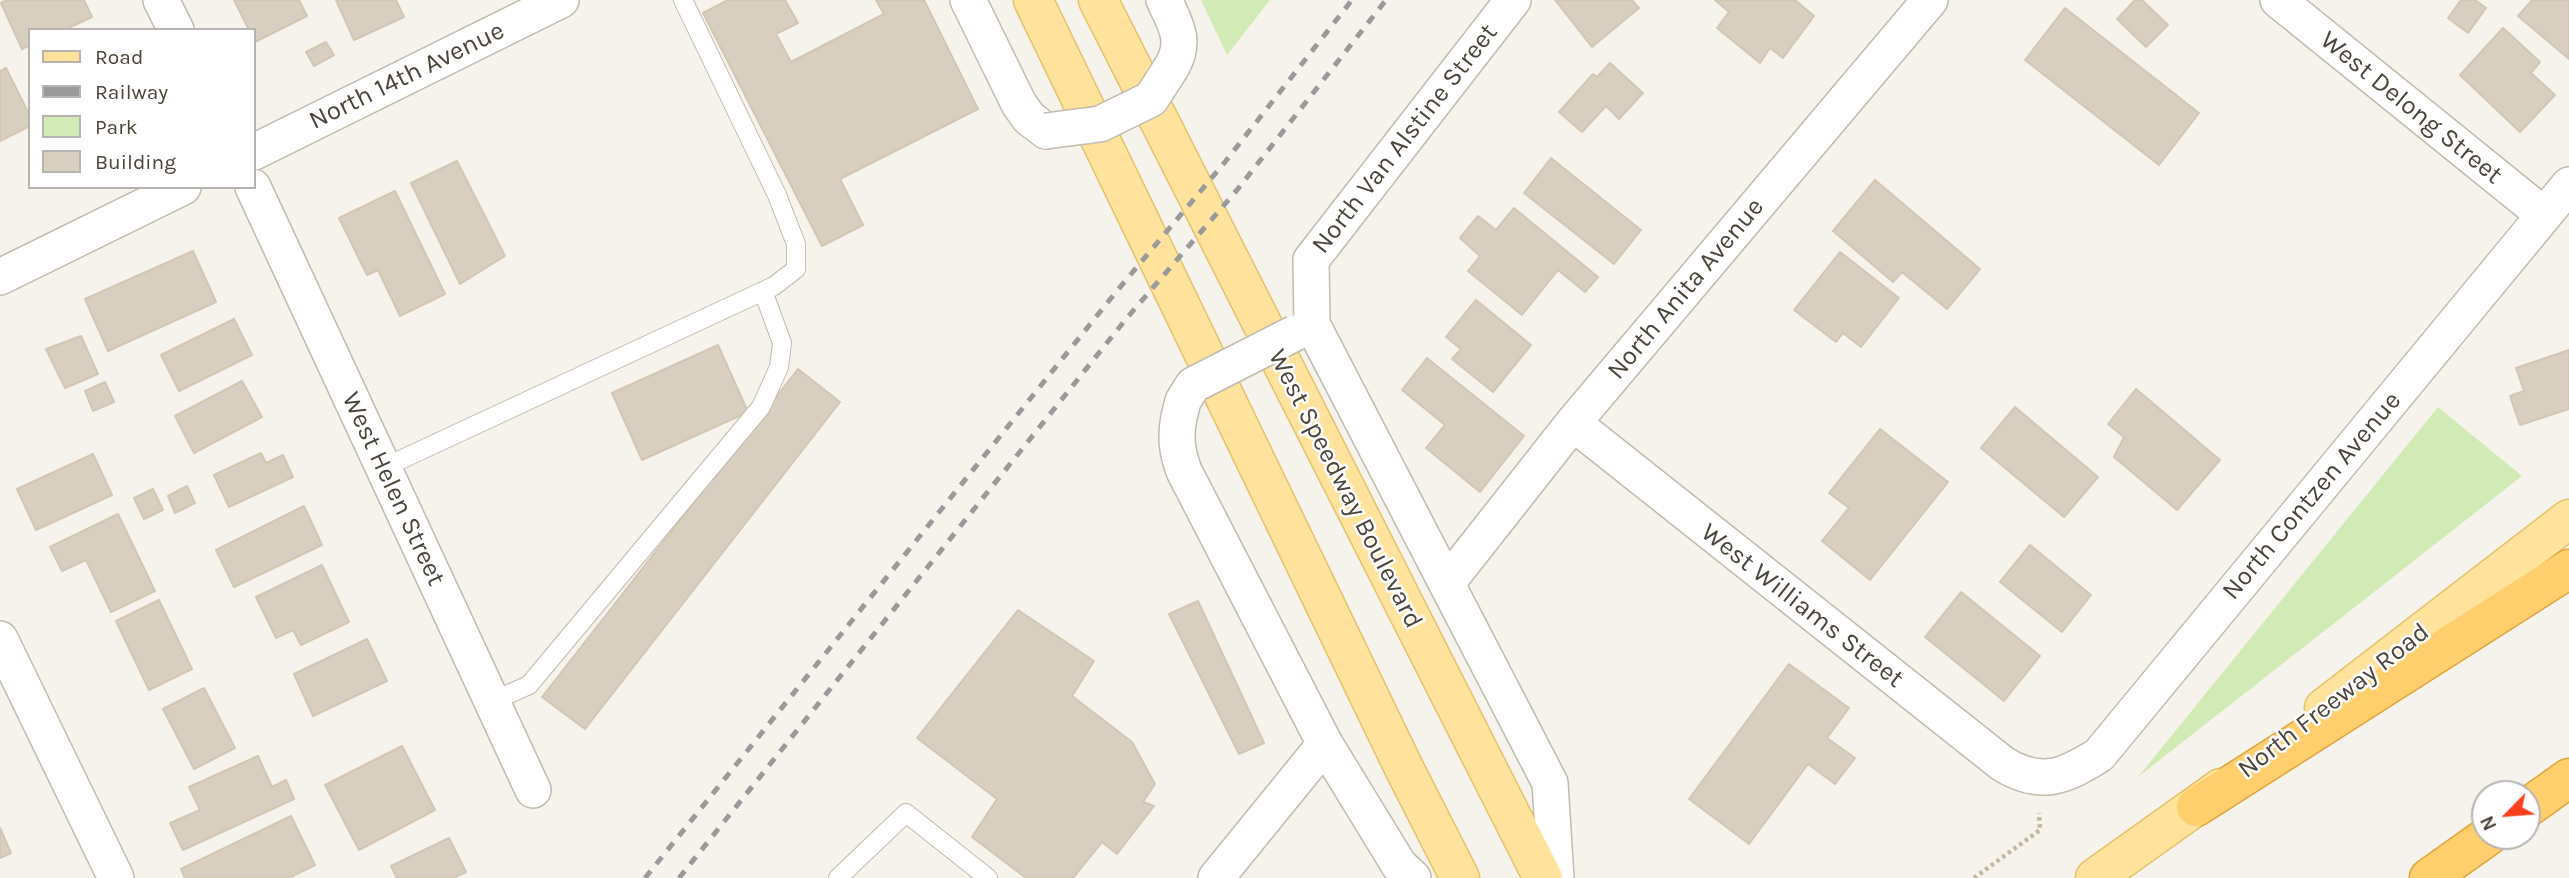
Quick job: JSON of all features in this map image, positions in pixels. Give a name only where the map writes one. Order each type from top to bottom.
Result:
[{"type":"highway","points":[[2196,807],[2569,569]]},
{"type":"highway","points":[[2541,798],[2569,778]]},
{"type":"highway","points":[[2429,878],[2471,848]]},
{"type":"main road","points":[[1033,0],[1404,768],[1460,878]]},
{"type":"main road","name":"West Speedway Boulevard","points":[[1098,0],[1543,878]]},
{"type":"main road","name":"North Freeway Road","points":[[2095,878],[2196,807],[2569,519]]},
{"type":"street","points":[[161,0],[175,28]]},
{"type":"street","name":"North 14th Avenue","points":[[256,151],[561,0]]},
{"type":"street","points":[[968,0],[1019,104],[1029,118],[1046,131],[1100,124],[1151,99],[1171,68],[1181,45],[1176,24],[1164,0]]},
{"type":"street","name":"North Van Alstine Street","points":[[1303,329],[1311,260],[1513,0]]},
{"type":"street","name":"North Anita Avenue","points":[[1447,583],[1573,423],[1930,0]]},
{"type":"street","name":"West Delong Street","points":[[2278,0],[2544,215]]},
{"type":"street","name":"North Contzen Avenue","points":[[2037,778],[2053,778],[2074,771],[2099,755],[2569,185]]},
{"type":"street","points":[[0,277],[179,189]]},
{"type":"street","name":"West Helen Street","points":[[254,189],[533,790]]},
{"type":"street","points":[[1413,878],[1399,865],[1325,744],[1184,471],[1178,454],[1176,436],[1179,417],[1183,401],[1193,385],[1303,329],[1447,583],[1550,783],[1556,878]]},
{"type":"street","name":"West Williams Street","points":[[1573,423],[2003,764],[2019,774],[2037,778]]},
{"type":"street","points":[[0,639],[116,878]]},
{"type":"street","points":[[1216,878],[1325,744]]},
{"type":"lane","points":[[383,468],[774,286],[796,269],[796,244],[776,195],[683,0]]},
{"type":"lane","points":[[493,701],[529,685],[761,407],[779,367],[782,343],[763,291]]},
{"type":"lane","points":[[838,878],[906,813],[988,878]]},
{"type":"path","points":[[1975,878],[2040,830],[2037,778]]},
{"type":"green space","points":[[1201,0],[1270,0],[1227,55]]},
{"type":"green space","points":[[2438,407],[2522,476],[2138,777]]},
{"type":"building","points":[[7,0],[84,0],[92,17],[68,28],[28,28],[28,46],[22,49],[1,3]]},
{"type":"building","points":[[234,0],[299,0],[307,16],[256,42],[256,28],[248,28]]},
{"type":"building","points":[[336,0],[396,0],[404,17],[354,40]]},
{"type":"building","points":[[728,0],[785,0],[798,23],[776,34],[791,62],[884,14],[876,0],[924,0],[978,109],[840,179],[863,225],[822,246],[703,13]]},
{"type":"building","points":[[1555,0],[1632,0],[1639,8],[1592,47]]},
{"type":"building","points":[[1715,0],[1795,0],[1814,16],[1783,58],[1770,48],[1760,63],[1717,28],[1729,12]]},
{"type":"building","points":[[2135,0],[2142,0],[2168,25],[2146,47],[2117,19]]},
{"type":"building","points":[[2461,0],[2475,0],[2486,8],[2468,33],[2448,18]]},
{"type":"building","points":[[2532,0],[2569,0],[2569,59],[2518,16]]},
{"type":"building","points":[[2065,8],[2199,113],[2159,165],[2025,60]]},
{"type":"building","points":[[2503,28],[2540,62],[2531,73],[2555,95],[2520,132],[2460,75]]},
{"type":"building","points":[[326,42],[334,55],[314,66],[306,52]]},
{"type":"building","points":[[1610,63],[1643,93],[1619,119],[1606,106],[1582,132],[1559,112],[1593,74],[1597,77]]},
{"type":"building","points":[[6,68],[28,112],[28,127],[0,141],[0,71]]},
{"type":"building","points":[[1551,158],[1641,230],[1614,264],[1524,193]]},
{"type":"building","points":[[457,161],[505,256],[460,284],[411,183]]},
{"type":"building","points":[[1875,180],[1980,269],[1947,309],[1902,272],[1893,282],[1833,231]]},
{"type":"building","points":[[395,191],[445,294],[400,316],[378,270],[367,275],[339,218]]},
{"type":"building","points":[[1514,208],[1598,277],[1585,292],[1558,270],[1522,315],[1468,271],[1480,256],[1460,238],[1478,216],[1496,230]]},
{"type":"building","points":[[193,251],[216,302],[108,351],[85,299]]},
{"type":"building","points":[[1840,252],[1899,298],[1861,347],[1843,333],[1836,342],[1794,310]]},
{"type":"building","points":[[1476,300],[1531,345],[1493,392],[1452,359],[1461,349],[1446,337]]},
{"type":"building","points":[[234,319],[252,355],[179,391],[161,355]]},
{"type":"building","points":[[81,336],[98,374],[65,388],[46,349]]},
{"type":"building","points":[[718,345],[748,412],[642,460],[612,393]]},
{"type":"building","points":[[2569,350],[2569,409],[2520,425],[2510,396],[2524,391],[2516,368]]},
{"type":"building","points":[[1427,358],[1524,436],[1480,492],[1426,448],[1445,425],[1402,390]]},
{"type":"building","points":[[798,369],[840,402],[585,729],[542,697]]},
{"type":"building","points":[[242,381],[262,417],[194,453],[175,416]]},
{"type":"building","points":[[105,382],[114,402],[93,411],[85,391]]},
{"type":"building","points":[[2136,389],[2220,460],[2177,510],[2114,457],[2124,437],[2108,424]]},
{"type":"building","points":[[2015,407],[2098,477],[2064,517],[1981,448]]},
{"type":"building","points":[[1880,429],[1948,482],[1870,580],[1822,541],[1849,508],[1829,493]]},
{"type":"building","points":[[261,453],[266,463],[283,455],[293,477],[229,507],[214,475]]},
{"type":"building","points":[[93,454],[112,495],[36,530],[17,489]]},
{"type":"building","points":[[187,486],[195,503],[175,513],[168,496]]},
{"type":"building","points":[[153,489],[163,510],[144,519],[134,498]]},
{"type":"building","points":[[304,506],[322,545],[234,587],[216,550]]},
{"type":"building","points":[[118,514],[155,591],[111,612],[86,560],[62,571],[50,547]]},
{"type":"building","points":[[2030,545],[2091,595],[2062,632],[2000,582]]},
{"type":"building","points":[[322,565],[349,622],[301,645],[293,630],[276,638],[256,597]]},
{"type":"building","points":[[1961,592],[2040,656],[2004,701],[1925,637]]},
{"type":"building","points":[[159,600],[192,669],[149,690],[116,621]]},
{"type":"building","points":[[1198,601],[1264,743],[1239,754],[1169,614]]},
{"type":"building","points":[[1018,610],[1094,661],[1072,696],[1132,742],[1155,784],[1143,802],[1154,806],[1117,854],[1102,842],[1073,878],[1026,878],[972,837],[997,799],[917,738]]},
{"type":"building","points":[[367,639],[387,681],[313,716],[294,674]]},
{"type":"building","points":[[1789,664],[1849,708],[1827,738],[1855,758],[1835,784],[1808,764],[1749,844],[1689,799]]},
{"type":"building","points":[[204,688],[235,748],[194,769],[163,709]]},
{"type":"building","points":[[402,746],[435,810],[359,850],[325,785]]},
{"type":"building","points":[[258,756],[272,787],[286,780],[294,799],[183,850],[170,823],[200,810],[189,787]]},
{"type":"building","points":[[291,816],[315,865],[289,878],[185,878],[181,869]]},
{"type":"building","points":[[0,828],[11,853],[0,858]]},
{"type":"building","points":[[449,838],[466,872],[454,878],[397,878],[391,866]]},
{"type":"railway","points":[[645,878],[1116,292],[1225,162],[1352,0]]},
{"type":"railway","points":[[679,878],[1126,319],[1237,190],[1386,0]]}]
